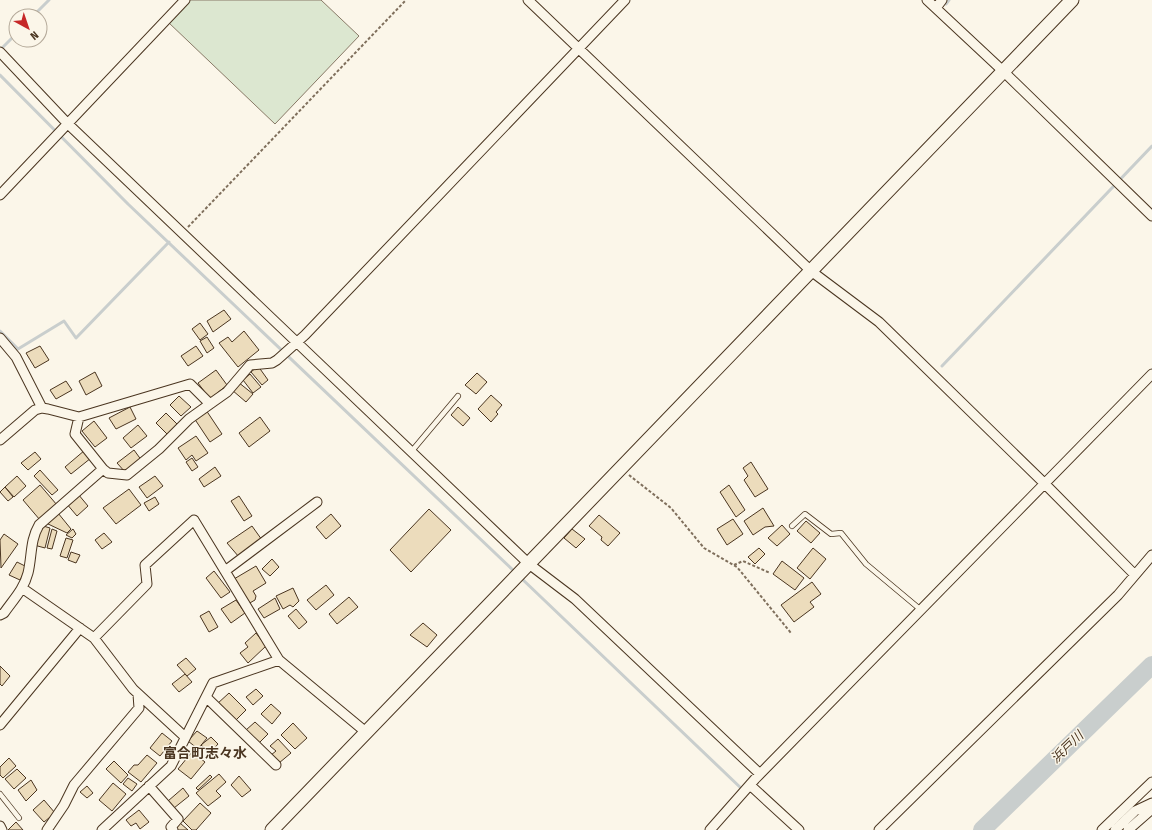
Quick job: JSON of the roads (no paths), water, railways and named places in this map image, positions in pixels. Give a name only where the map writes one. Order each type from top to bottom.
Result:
[{"type":"street","points":[[0,195],[185,0]]},
{"type":"street","points":[[528,0],[811,271],[878,322],[1044,482],[1135,575]]},
{"type":"street","points":[[78,417],[75,434],[103,469],[108,473],[130,474],[165,444],[189,419],[227,392],[250,365],[272,363],[295,344],[625,0]]},
{"type":"street","points":[[927,0],[1003,71],[1152,216]]},
{"type":"street","points":[[936,8],[942,0]]},
{"type":"street","points":[[272,830],[1072,0]]},
{"type":"street","points":[[0,52],[9,60],[66,125],[182,233],[295,344],[411,452],[526,566],[575,599],[755,780],[799,830]]},
{"type":"street","points":[[0,338],[16,357],[42,408]]},
{"type":"street","points":[[710,830],[755,780],[1044,482],[1152,374]]},
{"type":"street","points":[[0,440],[35,410],[42,408],[78,417],[190,384],[210,404]]},
{"type":"street","points":[[0,615],[4,613],[22,588],[27,574],[34,534],[39,525],[103,469]]},
{"type":"street","points":[[225,572],[317,502]]},
{"type":"street","points":[[94,638],[147,584],[145,565],[194,520],[279,660],[367,733]]},
{"type":"street","points":[[879,830],[1112,600],[1152,555]]},
{"type":"street","points":[[22,588],[94,638],[138,694],[185,737]]},
{"type":"street","points":[[0,725],[80,628]]},
{"type":"street","points":[[102,830],[170,766],[213,684],[279,660]]},
{"type":"street","points":[[47,830],[64,805],[74,785],[139,708],[138,694]]},
{"type":"street","points":[[206,697],[276,765]]},
{"type":"street","points":[[1102,830],[1152,782]]},
{"type":"street","points":[[149,786],[178,819],[171,828],[173,830]]},
{"type":"street","points":[[1115,830],[1135,811],[1152,803]]},
{"type":"street","points":[[1128,830],[1152,810]]},
{"type":"street","points":[[0,826],[2,830]]},
{"type":"lane","points":[[411,452],[458,396]]},
{"type":"lane","points":[[792,526],[805,514],[831,534],[841,533],[866,564],[921,610]]},
{"type":"lane","points":[[0,794],[19,818]]},
{"type":"waterway","points":[[41,8],[49,0]]},
{"type":"waterway","points":[[946,4],[949,0]]},
{"type":"waterway","points":[[0,50],[8,42]]},
{"type":"waterway","points":[[0,75],[128,204],[516,573]]},
{"type":"waterway","points":[[942,366],[1152,146]]},
{"type":"waterway","points":[[0,331],[18,349],[64,321],[76,338],[169,242]]},
{"type":"waterway","points":[[520,577],[743,790]]},
{"type":"waterway","name":"浜戸川","points":[[982,830],[1152,665]]},
{"type":"district","name":"富合町志々水","points":[[205,753]]}]
